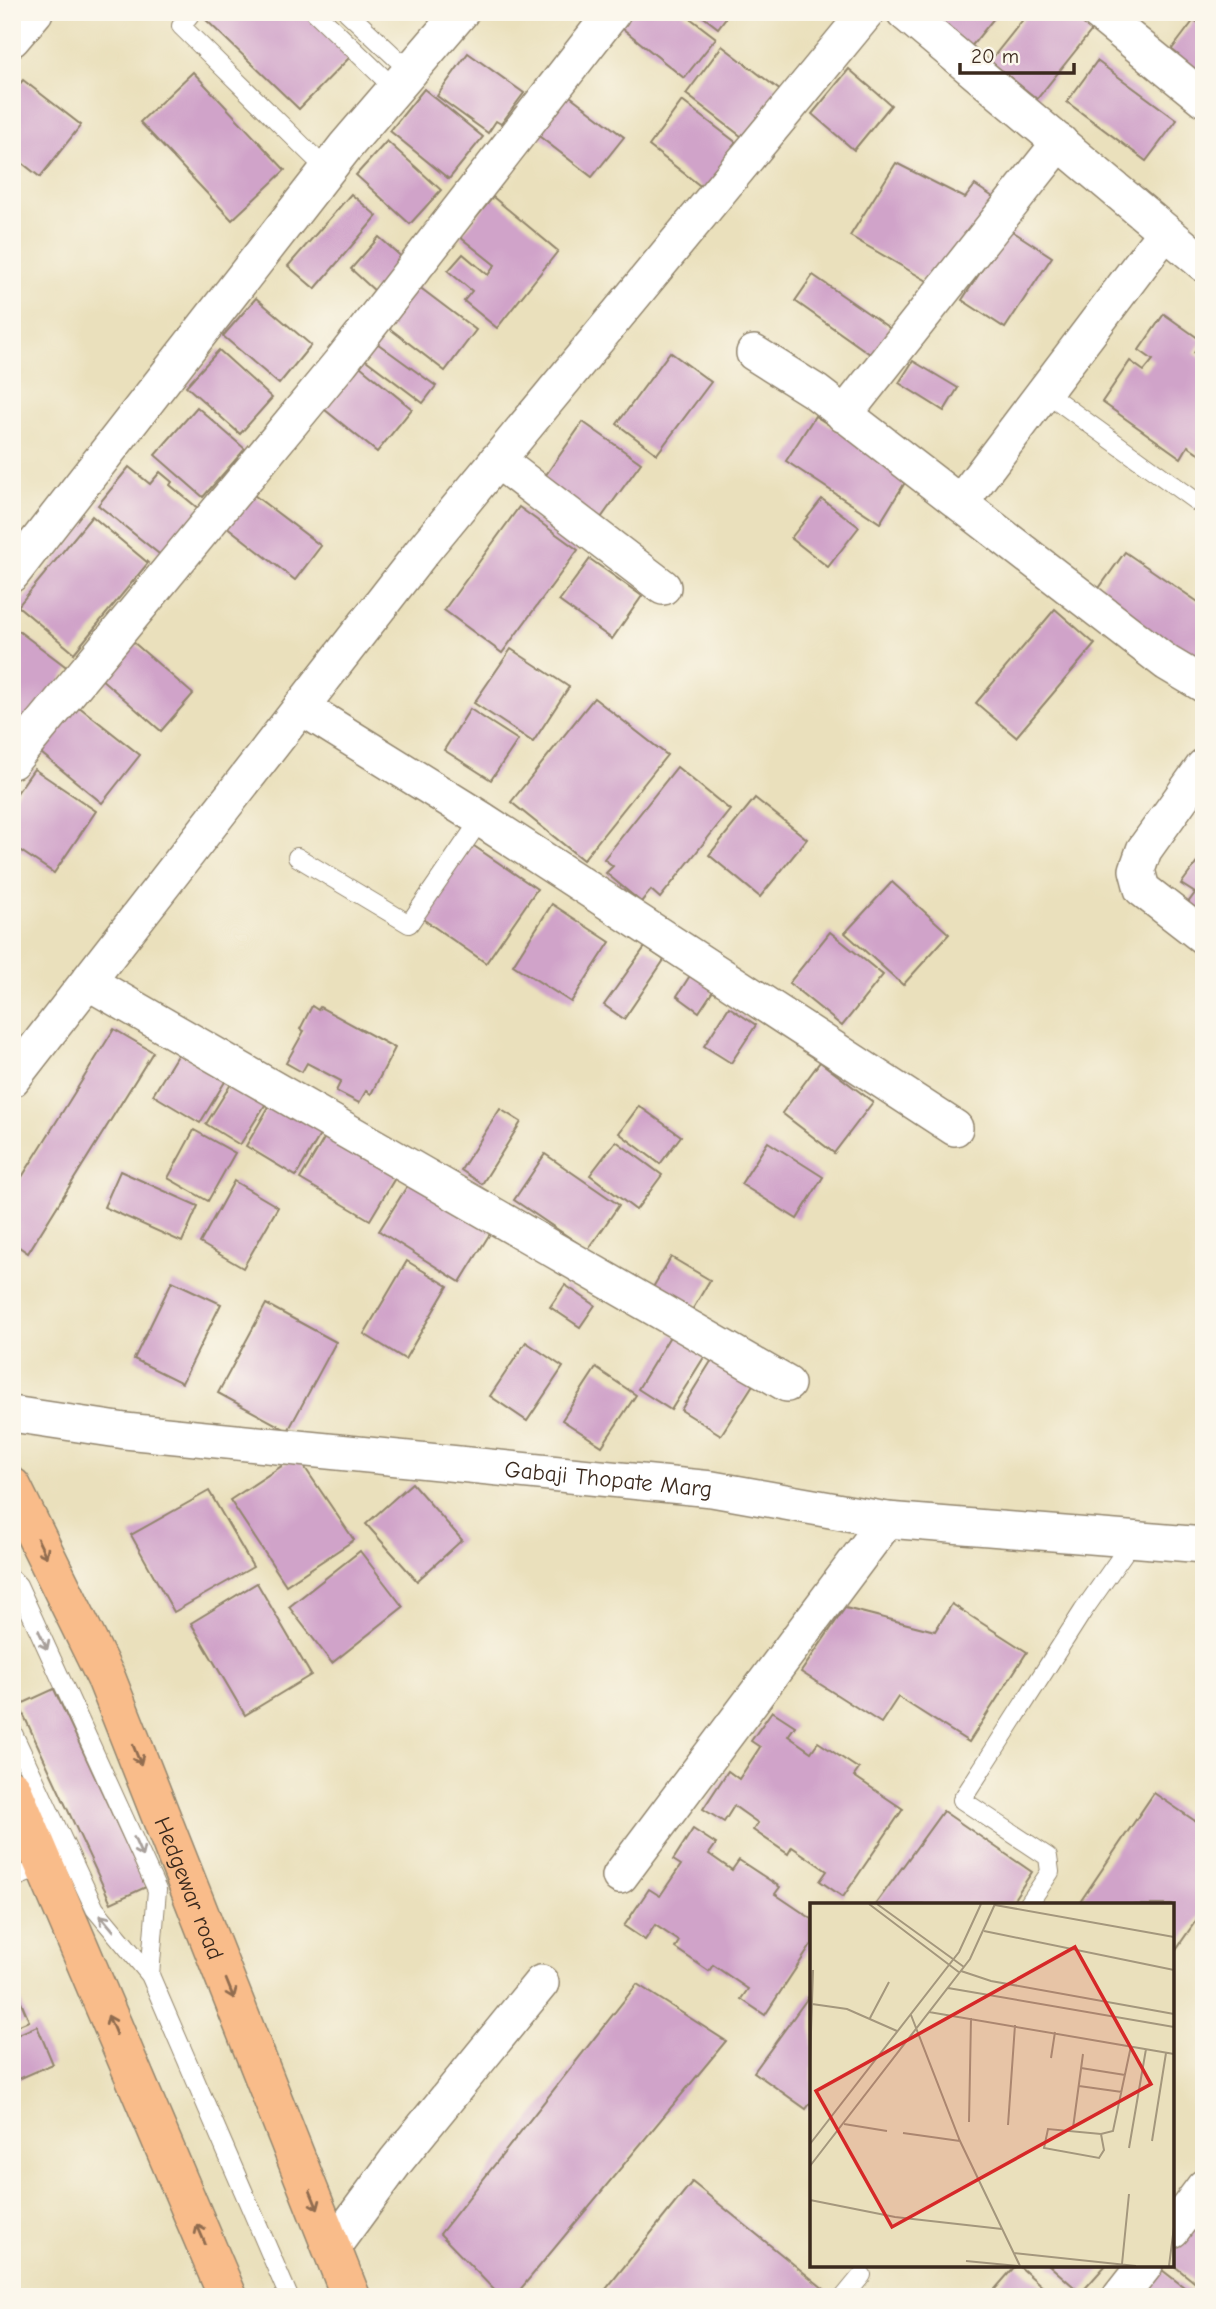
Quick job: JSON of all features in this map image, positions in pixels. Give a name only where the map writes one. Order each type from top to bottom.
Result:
[{"type":"main road","name":"Hedgewar road","points":[[12,1487],[107,1680],[351,2297]]},
{"type":"main road","points":[[12,1789],[29,1872],[228,2297]]},
{"type":"street","points":[[12,39],[35,12]]},
{"type":"street","points":[[12,574],[327,170],[461,12]]},
{"type":"street","points":[[12,761],[341,362],[613,12]]},
{"type":"street","points":[[12,1079],[421,553],[867,12]]},
{"type":"street","points":[[904,12],[1204,264]]},
{"type":"street","points":[[1097,12],[1204,99]]},
{"type":"street","points":[[844,415],[1060,142]]},
{"type":"street","points":[[961,502],[1166,232]]},
{"type":"street","points":[[754,353],[816,392],[1167,663],[1204,685]]},
{"type":"street","points":[[497,460],[663,587]]},
{"type":"street","points":[[301,707],[481,820],[955,1128]]},
{"type":"street","points":[[1204,766],[1144,850],[1136,870],[1142,889],[1204,937]]},
{"type":"street","points":[[88,982],[787,1384]]},
{"type":"street","name":"Gabaji Thopate Marg","points":[[12,1414],[125,1431],[712,1489],[887,1520],[1204,1545]]},
{"type":"street","points":[[620,1876],[887,1520]]},
{"type":"street","points":[[332,2248],[396,2161],[541,1983]]},
{"type":"street","points":[[1174,2227],[1204,2187]]},
{"type":"street","points":[[1120,2297],[1143,2267]]},
{"type":"lane","points":[[192,12],[181,26],[327,170]]},
{"type":"lane","points":[[315,12],[402,80]]},
{"type":"lane","points":[[347,12],[402,80]]},
{"type":"lane","points":[[1044,391],[1204,507]]},
{"type":"lane","points":[[297,857],[409,924],[481,820]]},
{"type":"lane","points":[[1029,1903],[1050,1872],[1048,1857],[962,1800],[1083,1611],[1133,1540]]},
{"type":"lane","points":[[12,1579],[18,1586],[64,1682],[157,1890],[150,1975]]},
{"type":"lane","points":[[12,1731],[95,1909],[150,1975],[289,2297]]},
{"type":"lane","points":[[844,2297],[862,2275]]},
{"type":"building","points":[[208,12],[304,12],[350,57],[299,109],[203,17]]},
{"type":"building","points":[[626,12],[682,12],[716,38],[684,78],[617,24]]},
{"type":"building","points":[[697,12],[730,12],[718,28]]},
{"type":"building","points":[[926,12],[999,12],[970,48]]},
{"type":"building","points":[[1029,12],[1080,12],[1096,25],[1037,99],[990,61]]},
{"type":"building","points":[[1194,20],[1204,27],[1204,85],[1166,57]]},
{"type":"building","points":[[722,46],[786,95],[750,143],[686,94]]},
{"type":"building","points":[[468,53],[524,93],[501,124],[496,121],[488,133],[437,96]]},
{"type":"building","points":[[1097,61],[1177,120],[1146,161],[1067,102]]},
{"type":"building","points":[[849,69],[891,105],[854,150],[812,114]]},
{"type":"building","points":[[193,72],[285,170],[232,220],[140,122]]},
{"type":"building","points":[[23,80],[81,125],[40,177],[12,155],[12,93]]},
{"type":"building","points":[[424,89],[483,137],[449,179],[390,131]]},
{"type":"building","points":[[566,93],[624,137],[592,177],[535,133]]},
{"type":"building","points":[[682,101],[746,150],[712,195],[649,146]]},
{"type":"building","points":[[387,141],[441,190],[410,224],[356,175]]},
{"type":"building","points":[[896,163],[965,198],[975,185],[999,201],[941,289],[850,236]]},
{"type":"building","points":[[351,194],[377,216],[315,289],[288,266]]},
{"type":"building","points":[[493,197],[558,251],[497,328],[464,301],[472,291],[448,271],[463,254],[488,275],[495,265],[460,237]]},
{"type":"building","points":[[1009,229],[1052,257],[1005,328],[962,300]]},
{"type":"building","points":[[379,237],[405,260],[376,292],[351,269]]},
{"type":"building","points":[[813,275],[898,334],[880,361],[795,301]]},
{"type":"building","points":[[410,280],[476,330],[445,371],[380,321]]},
{"type":"building","points":[[256,298],[311,345],[279,384],[223,336]]},
{"type":"building","points":[[1164,314],[1202,341],[1194,353],[1204,360],[1204,457],[1188,446],[1181,458],[1102,402],[1130,361],[1144,371],[1153,360],[1139,350]]},
{"type":"building","points":[[370,338],[436,386],[423,403],[358,354]]},
{"type":"building","points":[[219,350],[272,398],[240,434],[186,386]]},
{"type":"building","points":[[670,352],[711,382],[657,454],[617,424]]},
{"type":"building","points":[[913,361],[958,388],[944,411],[899,383]]},
{"type":"building","points":[[355,362],[412,409],[377,452],[319,405]]},
{"type":"building","points":[[197,407],[245,449],[203,497],[155,455]]},
{"type":"building","points":[[815,416],[909,476],[880,523],[786,461]]},
{"type":"building","points":[[583,422],[641,463],[598,522],[541,482]]},
{"type":"building","points":[[129,467],[150,484],[160,472],[172,482],[170,485],[200,510],[163,557],[98,505]]},
{"type":"building","points":[[246,489],[321,546],[295,580],[221,522]]},
{"type":"building","points":[[822,499],[859,527],[828,567],[791,538]]},
{"type":"building","points":[[519,507],[578,550],[502,653],[444,610]]},
{"type":"building","points":[[92,516],[148,563],[74,653],[18,606]]},
{"type":"building","points":[[1125,552],[1204,606],[1204,655],[1194,669],[1092,598]]},
{"type":"building","points":[[590,559],[642,596],[612,639],[559,601]]},
{"type":"building","points":[[1055,609],[1095,644],[1016,737],[976,703]]},
{"type":"building","points":[[12,626],[69,669],[12,746]]},
{"type":"building","points":[[132,641],[193,694],[161,731],[100,678]]},
{"type":"building","points":[[511,649],[569,687],[533,742],[474,703]]},
{"type":"building","points":[[594,698],[667,755],[583,860],[511,802]]},
{"type":"building","points":[[78,706],[140,755],[102,803],[41,753]]},
{"type":"building","points":[[470,709],[518,740],[491,780],[444,750]]},
{"type":"building","points":[[677,767],[730,810],[660,898],[651,890],[641,902],[606,873],[613,866],[604,859]]},
{"type":"building","points":[[34,769],[96,811],[54,873],[12,845],[12,800]]},
{"type":"building","points":[[755,798],[807,839],[760,897],[709,855]]},
{"type":"building","points":[[471,844],[537,889],[486,963],[420,917]]},
{"type":"building","points":[[1204,853],[1204,927],[1182,911],[1195,893],[1181,884]]},
{"type":"building","points":[[892,882],[949,934],[903,985],[845,933]]},
{"type":"building","points":[[552,904],[610,942],[571,1002],[513,965]]},
{"type":"building","points":[[830,932],[883,975],[842,1026],[789,983]]},
{"type":"building","points":[[645,947],[664,960],[624,1019],[604,1005]]},
{"type":"building","points":[[698,963],[721,979],[699,1012],[677,996]]},
{"type":"building","points":[[312,1006],[318,1010],[320,1007],[395,1048],[371,1094],[366,1091],[359,1103],[336,1091],[341,1081],[307,1063],[302,1072],[286,1063],[304,1031],[300,1029]]},
{"type":"building","points":[[729,1007],[756,1025],[731,1063],[704,1046]]},
{"type":"building","points":[[114,1029],[153,1052],[28,1253],[12,1242],[12,1193]]},
{"type":"building","points":[[179,1052],[226,1080],[200,1123],[153,1095]]},
{"type":"building","points":[[820,1062],[873,1102],[834,1153],[782,1113]]},
{"type":"building","points":[[236,1076],[270,1097],[240,1145],[206,1124]]},
{"type":"building","points":[[277,1093],[327,1123],[296,1176],[246,1146]]},
{"type":"building","points":[[639,1106],[681,1136],[660,1164],[619,1133]]},
{"type":"building","points":[[500,1109],[521,1122],[482,1184],[461,1170]]},
{"type":"building","points":[[331,1127],[401,1168],[370,1220],[300,1179]]},
{"type":"building","points":[[194,1130],[235,1153],[208,1201],[168,1178]]},
{"type":"building","points":[[616,1141],[662,1175],[636,1210],[590,1175]]},
{"type":"building","points":[[768,1142],[823,1177],[797,1219],[741,1184]]},
{"type":"building","points":[[545,1154],[619,1205],[588,1250],[514,1200]]},
{"type":"building","points":[[120,1171],[198,1206],[182,1242],[104,1207]]},
{"type":"building","points":[[411,1180],[496,1224],[460,1282],[379,1231]]},
{"type":"building","points":[[234,1181],[278,1207],[243,1268],[200,1243]]},
{"type":"building","points":[[671,1257],[710,1280],[691,1312],[652,1289]]},
{"type":"building","points":[[407,1261],[448,1286],[405,1359],[364,1334]]},
{"type":"building","points":[[172,1281],[221,1304],[182,1383],[134,1359]]},
{"type":"building","points":[[565,1285],[595,1305],[580,1327],[550,1307]]},
{"type":"building","points":[[266,1304],[336,1342],[288,1431],[218,1393]]},
{"type":"building","points":[[672,1333],[706,1354],[671,1410],[638,1389]]},
{"type":"building","points":[[526,1342],[563,1367],[527,1421],[490,1396]]},
{"type":"building","points":[[713,1358],[754,1383],[721,1435],[681,1410]]},
{"type":"building","points":[[596,1368],[636,1395],[602,1446],[562,1420]]},
{"type":"building","points":[[297,1456],[354,1540],[286,1585],[230,1500]]},
{"type":"building","points":[[412,1483],[462,1540],[417,1581],[366,1524]]},
{"type":"building","points":[[209,1491],[253,1567],[174,1612],[131,1535]]},
{"type":"building","points":[[360,1551],[403,1607],[332,1663],[289,1607]]},
{"type":"building","points":[[257,1583],[311,1675],[245,1715],[191,1623]]},
{"type":"building","points":[[952,1604],[1027,1652],[969,1742],[898,1697],[881,1723],[801,1672],[845,1608],[935,1631]]},
{"type":"building","points":[[54,1689],[146,1887],[111,1903],[19,1705]]},
{"type":"building","points":[[772,1711],[795,1726],[788,1736],[811,1752],[818,1742],[859,1769],[854,1776],[903,1809],[843,1897],[820,1881],[827,1871],[792,1847],[788,1854],[753,1830],[758,1823],[734,1806],[724,1822],[703,1809],[728,1771],[739,1779],[760,1747],[751,1741]]},
{"type":"building","points":[[1154,1793],[1204,1827],[1204,1909],[1174,1952],[1174,1903],[1079,1903]]},
{"type":"building","points":[[943,1811],[1032,1872],[1011,1903],[876,1903]]},
{"type":"building","points":[[693,1829],[716,1844],[709,1854],[732,1870],[739,1860],[780,1887],[775,1894],[810,1918],[810,1947],[765,2015],[741,1999],[748,1989],[713,1965],[709,1971],[675,1948],[679,1941],[655,1925],[645,1940],[624,1926],[649,1889],[660,1896],[681,1865],[673,1860]]},
{"type":"building","points":[[12,1981],[29,2021],[12,2028]]},
{"type":"building","points":[[637,1984],[726,2041],[514,2297],[501,2297],[440,2234]]},
{"type":"building","points":[[810,1995],[810,2104],[806,2109],[754,2072]]},
{"type":"building","points":[[37,2026],[53,2064],[12,2082],[12,2037]]},
{"type":"building","points":[[692,2182],[829,2293],[827,2297],[616,2297],[606,2289]]},
{"type":"building","points":[[1194,2216],[1204,2223],[1204,2290],[1174,2266],[1174,2241]]},
{"type":"building","points":[[1014,2267],[1020,2267],[1054,2297],[988,2297]]},
{"type":"building","points":[[1051,2267],[1104,2267],[1081,2293]]},
{"type":"building","points":[[1162,2270],[1197,2297],[1141,2297]]}]
